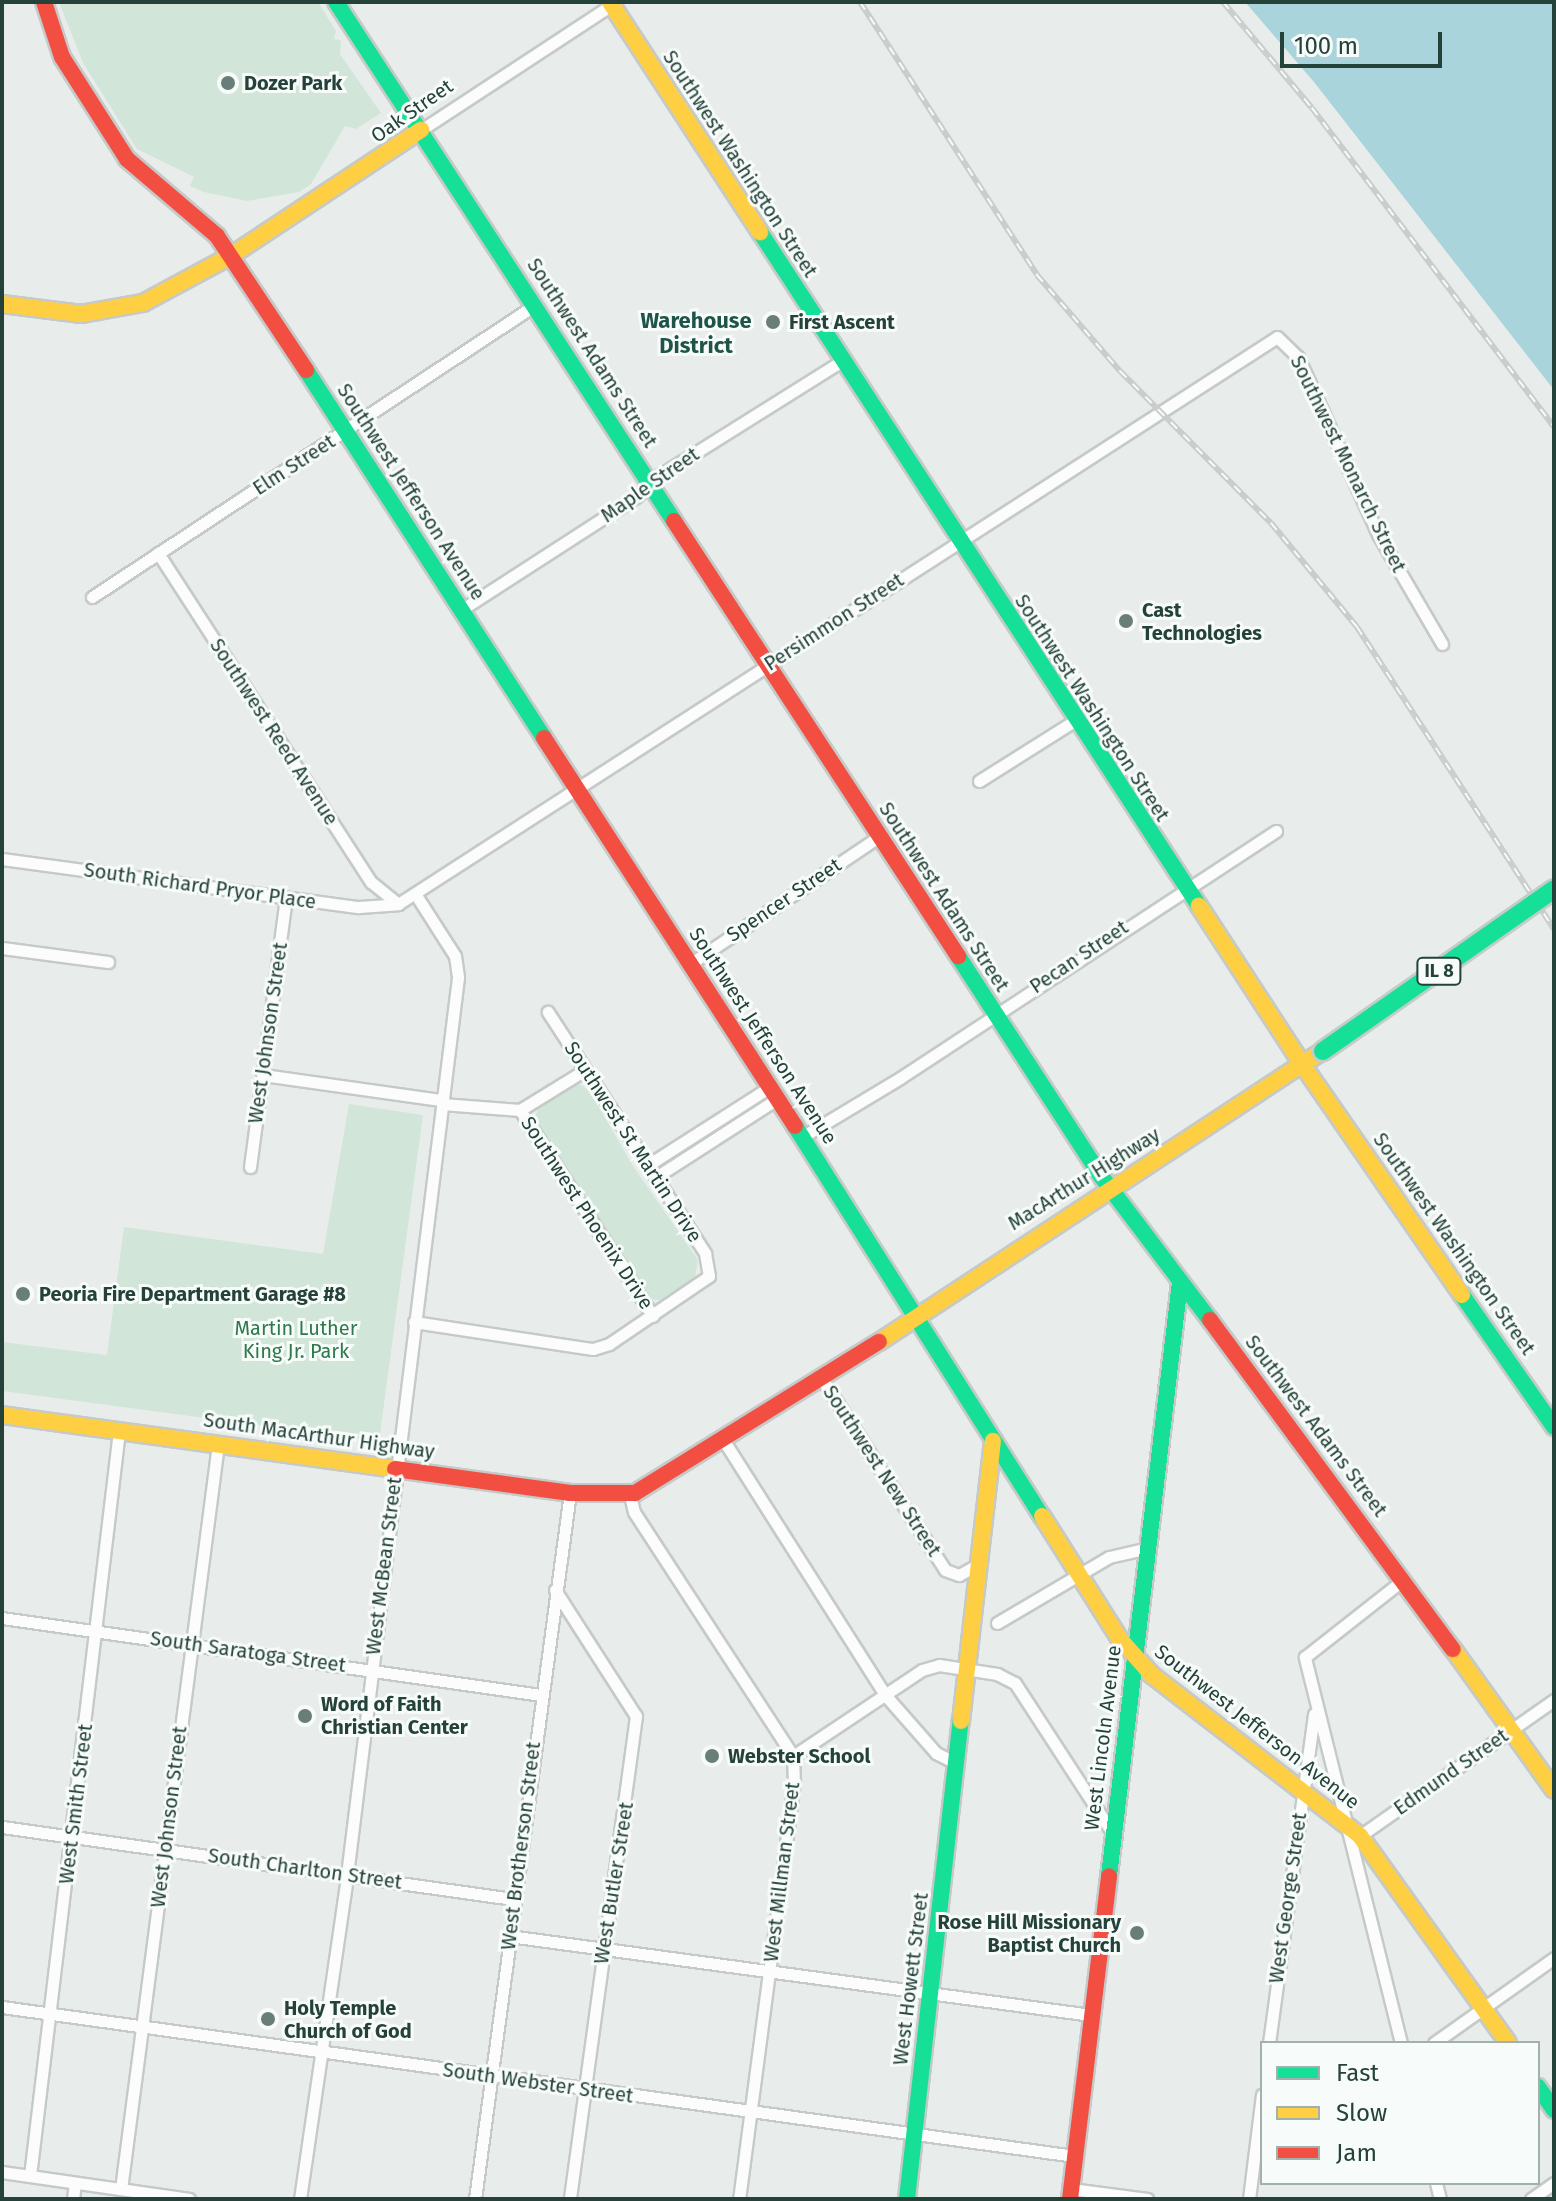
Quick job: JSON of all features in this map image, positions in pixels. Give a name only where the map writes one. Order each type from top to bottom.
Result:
[{"type":"main road","name":"Southwest Jefferson Avenue","points":[[44,2],[62,57],[127,159],[217,236],[232,255],[802,1137],[1078,1576],[1134,1658],[1342,1820],[1507,2041]]},
{"type":"main road","name":"Southwest Adams Street","points":[[336,2],[993,1014],[1110,1188],[1403,1580],[1554,1790]]},
{"type":"main road","name":"Southwest Washington Street","points":[[613,3],[840,362],[1183,888],[1554,1427]]},
{"type":"main road","name":"Oak Street","points":[[2,304],[70,314],[117,311],[163,294],[232,255],[421,130]]},
{"type":"main road","name":"MacArthur Highway","points":[[630,1495],[822,1379],[915,1314],[1323,1051],[1554,889]]},
{"type":"main road","name":"West Lincoln Avenue","points":[[1071,2194],[1180,1282]]},
{"type":"main road","name":"South MacArthur Highway","points":[[2,1415],[570,1493],[630,1495]]},
{"type":"main road","name":"West Howett Street","points":[[907,2199],[956,1763],[971,1669],[993,1439]]},
{"type":"main road","points":[[1540,2090],[1554,2110]]},
{"type":"street","name":"Oak Street","points":[[421,130],[613,3]]},
{"type":"street","name":"Elm Street","points":[[92,597],[535,305]]},
{"type":"street","name":"Southwest Monarch Street","points":[[1271,340],[1282,337],[1298,357],[1379,536],[1442,644]]},
{"type":"street","name":"Persimmon Street","points":[[398,904],[1271,340]]},
{"type":"street","name":"Maple Street","points":[[461,610],[840,362]]},
{"type":"street","name":"Southwest Reed Avenue","points":[[158,553],[371,882],[398,904]]},
{"type":"street","points":[[979,781],[1076,720]]},
{"type":"street","name":"Pecan Street","points":[[802,1137],[1183,888],[1276,831]]},
{"type":"street","name":"Spencer Street","points":[[690,964],[878,837]]},
{"type":"street","name":"South Richard Pryor Place","points":[[2,859],[286,898],[380,908],[398,904]]},
{"type":"street","name":"West McBean Street","points":[[300,2199],[318,2053],[347,1875],[458,977],[455,956],[416,895]]},
{"type":"street","name":"West Johnson Street","points":[[250,1167],[286,898]]},
{"type":"street","points":[[2,948],[108,962]]},
{"type":"street","name":"Southwest St Martin Drive","points":[[548,1012],[705,1253],[709,1276],[653,1316]]},
{"type":"street","points":[[263,1075],[442,1102],[520,1110],[585,1070]]},
{"type":"street","points":[[648,1165],[773,1093]]},
{"type":"street","points":[[656,1177],[773,1093]]},
{"type":"street","name":"Southwest Phoenix Drive","points":[[520,1110],[653,1316]]},
{"type":"street","points":[[414,1322],[593,1349],[653,1316]]},
{"type":"street","name":"Southwest New Street","points":[[822,1379],[945,1570],[959,1575],[982,1563]]},
{"type":"street","name":"West Smith Street","points":[[30,2176],[98,1631],[119,1431]]},
{"type":"street","points":[[724,1441],[886,1696],[936,1753],[956,1763]]},
{"type":"street","name":"West Johnson Street","points":[[121,2189],[218,1444]]},
{"type":"street","name":"West Brotherson Street","points":[[475,2199],[570,1493]]},
{"type":"street","name":"West Millman Street","points":[[630,1495],[634,1512],[793,1756],[794,1789],[739,2199]]},
{"type":"street","points":[[997,1623],[1114,1555],[1149,1548]]},
{"type":"street","points":[[1342,1820],[1305,1657],[1403,1580]]},
{"type":"street","name":"West Butler Street","points":[[555,1590],[636,1716],[570,2199]]},
{"type":"street","name":"South Saratoga Street","points":[[2,1618],[541,1695]]},
{"type":"street","points":[[793,1756],[922,1670],[939,1665],[971,1669],[1015,1683],[1114,1835]]},
{"type":"street","name":"Edmund Street","points":[[1354,1840],[1554,1700]]},
{"type":"street","name":"West George Street","points":[[1269,2041],[1316,1705]]},
{"type":"street","name":"South Charlton Street","points":[[2,1827],[513,1899]]},
{"type":"street","points":[[1354,1840],[1401,2041]]},
{"type":"street","points":[[509,1936],[1091,2015]]},
{"type":"street","points":[[1437,2041],[1554,1958]]},
{"type":"street","name":"South Webster Street","points":[[2,2007],[1075,2156]]},
{"type":"street","points":[[1249,2199],[1260,2111]]},
{"type":"street","points":[[2,2172],[189,2199]]},
{"type":"street","points":[[73,2199],[75,2183]]},
{"type":"street","points":[[1531,2199],[1554,2183]]},
{"type":"street","points":[[1071,2194],[1147,2199]]},
{"type":"green space","name":"Dozer Park","points":[[59,2],[318,2],[336,31],[334,39],[341,40],[340,54],[381,113],[356,129],[345,126],[311,184],[299,192],[247,201],[204,192],[190,186],[194,177],[137,149],[83,63]]},
{"type":"green space","points":[[579,1084],[589,1090],[633,1166],[698,1260],[695,1277],[660,1300],[647,1299],[533,1122],[540,1104]]},
{"type":"green space","name":"Martin Luther King Jr. Park","points":[[349,1104],[423,1115],[379,1441],[2,1391],[2,1342],[107,1355],[124,1227],[323,1254]]},
{"type":"water","points":[[1245,2],[1554,2],[1554,390],[1314,82]]},
{"type":"railway","points":[[860,2],[1037,275],[1120,371],[1271,523],[1357,627],[1554,929]]},
{"type":"railway","points":[[1223,2],[1312,108],[1554,427]]},
{"type":"traffic: fast","points":[[336,2],[674,521]]},
{"type":"traffic: fast","points":[[760,232],[1199,906]]},
{"type":"traffic: fast","points":[[306,370],[544,738]]},
{"type":"traffic: fast","points":[[1323,1051],[1554,889]]},
{"type":"traffic: fast","points":[[958,956],[1101,1176],[1210,1320]]},
{"type":"traffic: fast","points":[[795,1126],[1042,1516]]},
{"type":"traffic: fast","points":[[1109,1876],[1180,1282]]},
{"type":"traffic: fast","points":[[1462,1295],[1554,1427]]},
{"type":"traffic: fast","points":[[907,2199],[961,1721]]},
{"type":"traffic: fast","points":[[1540,2090],[1554,2110]]},
{"type":"traffic: slow","points":[[610,2],[760,232]]},
{"type":"traffic: slow","points":[[2,304],[81,314],[143,303],[232,255],[421,130]]},
{"type":"traffic: slow","points":[[879,1342],[1302,1064],[1199,906]]},
{"type":"traffic: slow","points":[[1323,1051],[1302,1064],[1462,1295]]},
{"type":"traffic: slow","points":[[2,1415],[395,1469]]},
{"type":"traffic: slow","points":[[961,1721],[993,1441]]},
{"type":"traffic: slow","points":[[1042,1516],[1119,1638],[1152,1675],[1360,1836],[1507,2041]]},
{"type":"traffic: slow","points":[[1453,1649],[1554,1790]]},
{"type":"traffic: jam","points":[[44,2],[62,57],[127,159],[217,236],[306,370]]},
{"type":"traffic: jam","points":[[674,521],[958,956]]},
{"type":"traffic: jam","points":[[544,738],[795,1126]]},
{"type":"traffic: jam","points":[[1210,1320],[1453,1649]]},
{"type":"traffic: jam","points":[[395,1469],[570,1493],[635,1493],[879,1342]]},
{"type":"traffic: jam","points":[[1070,2199],[1109,1876]]},
{"type":"place","name":"Dozer Park","points":[[228,83]]},
{"type":"place","name":"First Ascent","points":[[773,322]]},
{"type":"place","name":"Cast Technologies","points":[[1126,621]]},
{"type":"place","name":"Peoria Fire Department Garage #8","points":[[23,1294]]},
{"type":"place","name":"Word of Faith Christian Center","points":[[305,1716]]},
{"type":"place","name":"Webster School","points":[[712,1756]]},
{"type":"place","name":"Rose Hill Missionary Baptist Church","points":[[1137,1933]]},
{"type":"place","name":"Holy Temple Church of God","points":[[268,2019]]},
{"type":"district","name":"Warehouse District","points":[[696,332]]}]
